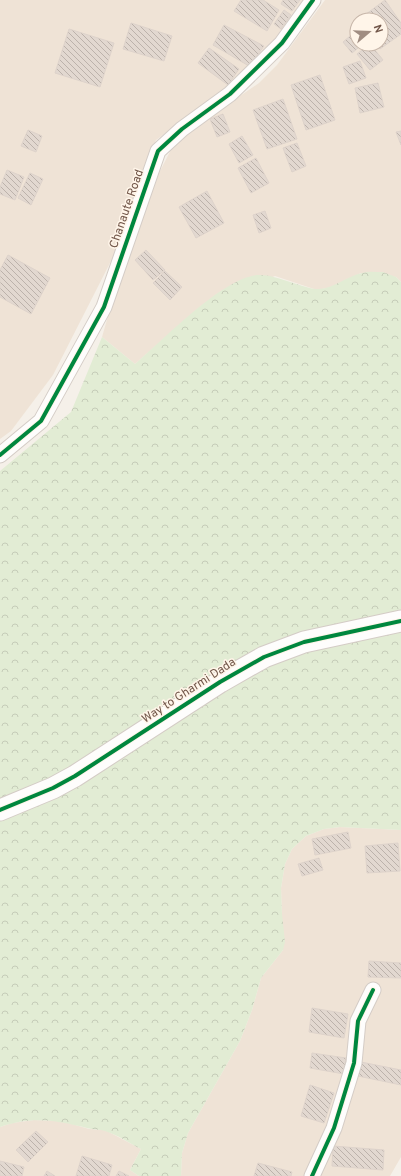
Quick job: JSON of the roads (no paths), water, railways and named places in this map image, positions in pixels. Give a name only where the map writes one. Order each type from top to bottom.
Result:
[{"type":"street","name":"Chanaute Road","points":[[0,455],[41,421],[104,307],[158,151],[182,129],[230,94],[282,43],[313,0]]},
{"type":"street","name":"Way to Gharmi Dada","points":[[0,810],[75,776],[220,682],[264,657],[304,642],[401,621]]},
{"type":"street","points":[[312,1176],[334,1128],[354,1063],[358,1021],[374,990]]}]
